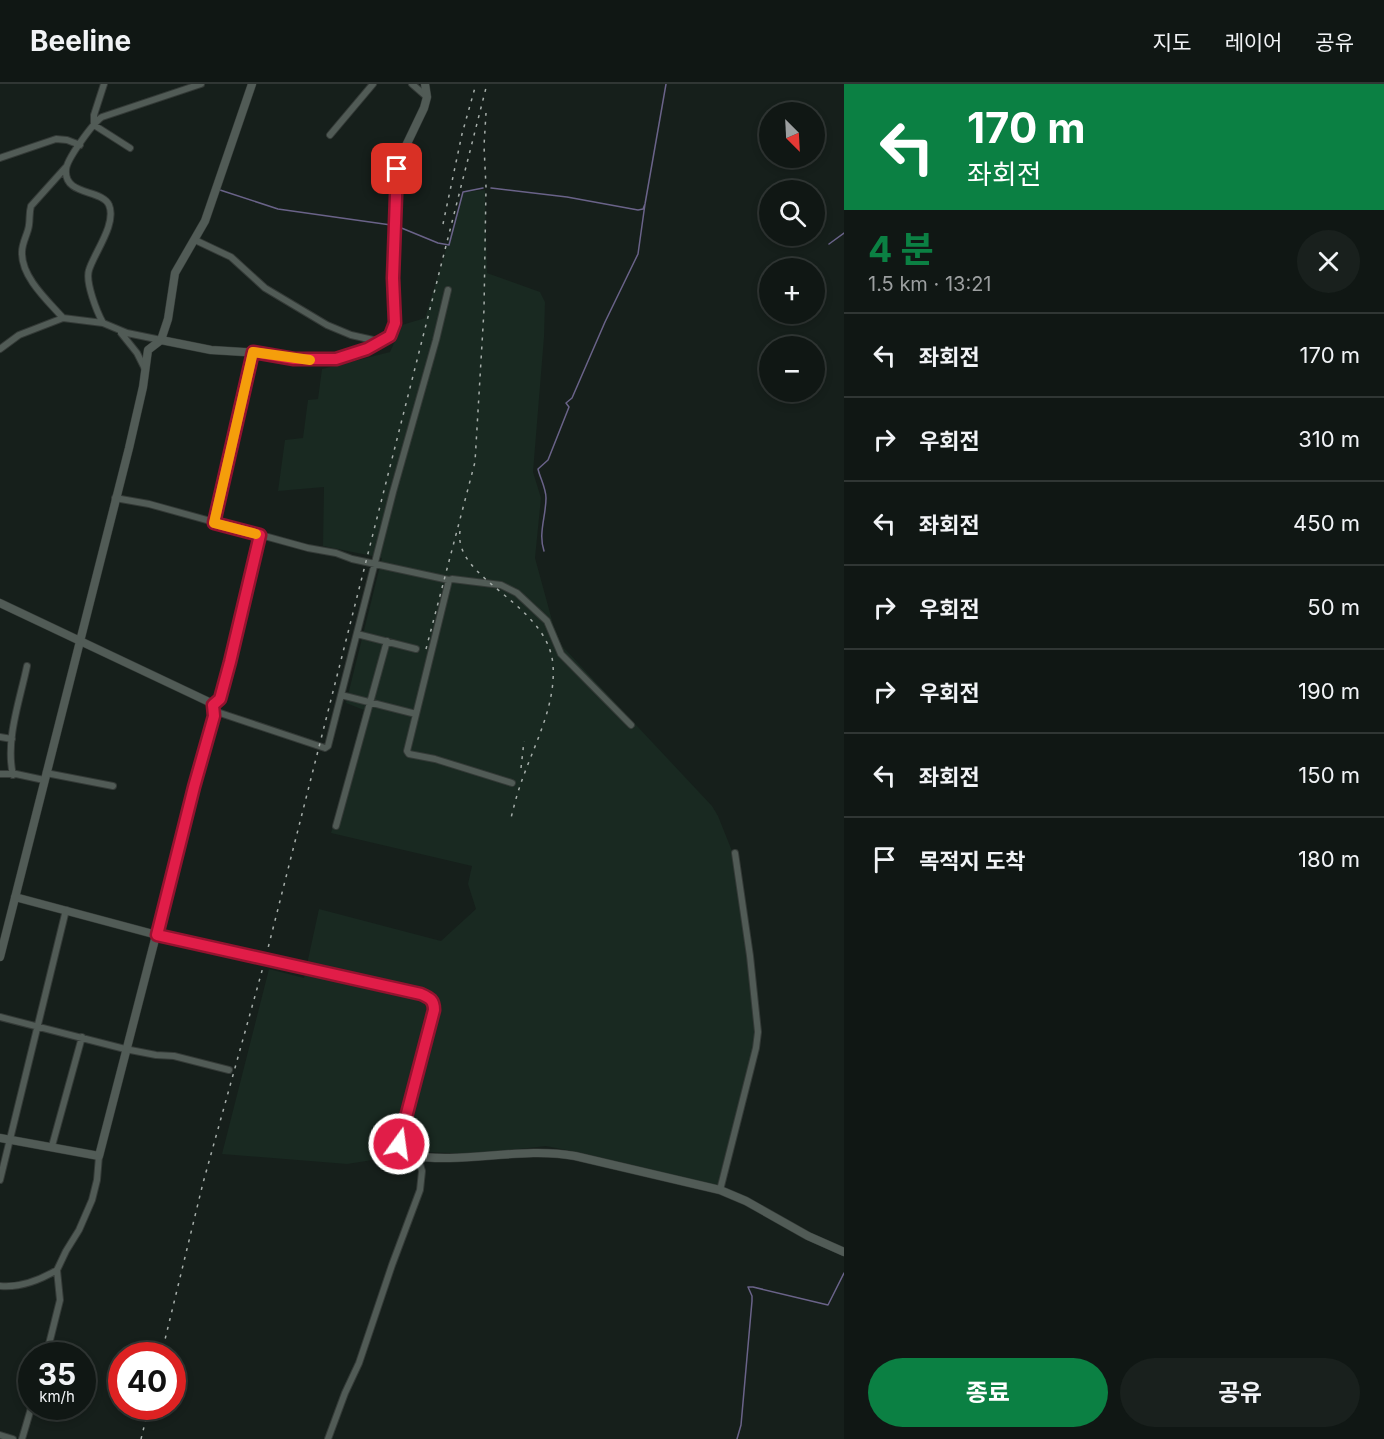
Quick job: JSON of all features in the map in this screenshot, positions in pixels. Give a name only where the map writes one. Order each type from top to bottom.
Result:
[{"type":"street","points":[[94,125],[94,115],[104,84]]},
{"type":"street","points":[[63,318],[31,280],[25,266],[22,252],[31,206],[66,167],[94,125],[108,114],[201,84]]},
{"type":"street","points":[[0,957],[3,929],[15,897],[116,498],[145,371],[146,356],[148,350],[161,340],[168,319],[175,273],[209,211],[252,84]]},
{"type":"street","points":[[330,135],[373,84]]},
{"type":"street","points":[[412,84],[427,97]]},
{"type":"street","points":[[0,349],[19,335],[63,318],[103,323],[118,330],[151,339],[211,350],[253,352],[294,359],[336,359],[382,342],[390,336],[395,323],[393,278],[397,169],[424,108],[427,97],[425,84]]},
{"type":"street","points":[[94,125],[130,148]]},
{"type":"street","points":[[0,158],[56,139],[80,145]]},
{"type":"street","points":[[66,167],[67,176],[72,185],[104,200],[110,208],[103,241],[88,274],[93,298],[103,323]]},
{"type":"street","points":[[195,240],[231,257],[265,288],[327,325],[351,335],[382,342]]},
{"type":"street","points":[[0,603],[207,701],[213,708],[325,748],[330,742],[448,290]]},
{"type":"street","points":[[118,330],[137,353],[145,371]]},
{"type":"street","points":[[214,523],[253,352]]},
{"type":"street","points":[[116,498],[149,504],[352,559],[449,580],[501,585],[517,593],[547,621],[561,654],[631,725]]},
{"type":"street","points":[[50,1342],[60,1300],[57,1270],[92,1200],[99,1156],[125,1049],[157,935],[213,708],[220,699],[230,662],[260,535]]},
{"type":"street","points":[[449,580],[407,753],[435,759],[512,783]]},
{"type":"street","points":[[357,634],[416,649]]},
{"type":"street","points":[[336,826],[387,642]]},
{"type":"street","points":[[13,775],[10,762],[12,739],[27,666]]},
{"type":"street","points":[[341,695],[416,714]]},
{"type":"street","points":[[0,737],[12,739]]},
{"type":"street","points":[[0,774],[113,786]]},
{"type":"street","points":[[720,1190],[758,1032],[735,853]]},
{"type":"street","points":[[15,897],[157,935],[421,994],[430,998],[434,1004],[434,1010],[399,1144],[403,1153],[418,1157],[460,1159],[563,1154],[720,1190],[844,1252]]},
{"type":"street","points":[[0,1180],[66,910]]},
{"type":"street","points":[[0,1017],[125,1049],[174,1056],[229,1070]]},
{"type":"street","points":[[52,1146],[82,1037]]},
{"type":"street","points":[[0,1138],[99,1156]]},
{"type":"street","points":[[328,1439],[359,1363],[420,1190],[422,1171],[418,1157]]},
{"type":"street","points":[[0,1286],[30,1283],[57,1270]]},
{"type":"street","points":[[22,1439],[28,1420]]},
{"type":"street","points":[[0,1436],[14,1439]]},
{"type":"shaded area","points":[[485,190],[487,273],[540,292],[545,302],[533,472],[541,498],[535,558],[553,624],[562,646],[712,806],[732,851],[747,951],[755,1039],[717,1187],[546,1146],[475,1154],[424,1152],[347,1164],[222,1154],[269,969],[304,978],[319,909],[441,941],[476,909],[468,884],[472,866],[331,833],[364,710],[346,703],[382,558],[323,546],[324,487],[278,491],[285,440],[303,438],[308,400],[318,399],[322,369],[390,352],[402,325],[425,318],[463,194]]},
{"type":"waterway","points":[[491,188],[643,209],[666,84]]},
{"type":"waterway","points":[[399,227],[438,243],[449,245],[463,192],[483,188]]},
{"type":"waterway","points":[[220,190],[278,209],[391,225]]},
{"type":"waterway","points":[[544,551],[542,538],[546,494],[538,469],[548,460],[569,407],[566,403],[572,398],[638,254],[645,204]]},
{"type":"waterway","points":[[829,244],[844,233]]},
{"type":"waterway","points":[[737,1439],[741,1425],[752,1301],[748,1287],[828,1305],[844,1273]]},
{"type":"railway","points":[[443,224],[462,134],[476,84]]},
{"type":"railway","points":[[164,1342],[203,1183],[265,960],[487,84]]},
{"type":"railway","points":[[426,649],[475,462],[484,310],[486,113]]},
{"type":"railway","points":[[460,531],[462,548],[471,564],[485,579],[520,608],[535,625],[547,643],[553,665],[548,710],[511,818]]},
{"type":"railway","points":[[521,768],[524,741]]},
{"type":"railway","points":[[141,1439],[146,1420]]},
{"type":"slow traffic","points":[[256,534],[214,523],[253,352],[310,360]]},
{"type":"route","points":[[397,169],[393,278],[395,323],[390,336],[367,349],[336,359],[294,359],[253,352],[214,523],[260,535],[220,699],[213,705],[214,716],[205,743],[157,935],[421,994],[430,998],[434,1004],[434,1010],[399,1144]]}]
